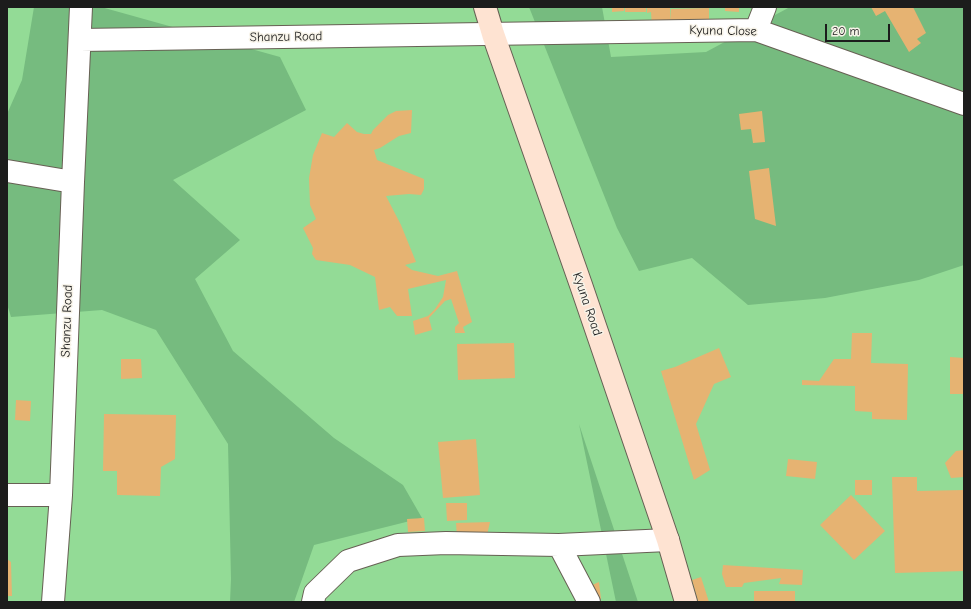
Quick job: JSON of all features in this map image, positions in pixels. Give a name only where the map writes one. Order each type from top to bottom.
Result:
[{"type":"main road","name":"Kyuna Road","points":[[486,7],[493,34],[576,270],[668,540],[686,602]]},
{"type":"street","name":"Shanzu Road","points":[[53,602],[61,495],[81,7]]},
{"type":"street","points":[[756,30],[765,7]]},
{"type":"street","name":"Kyuna Close","points":[[493,34],[756,30],[964,104]]},
{"type":"street","name":"Shanzu Road","points":[[80,40],[493,34]]},
{"type":"street","points":[[7,171],[73,182]]},
{"type":"street","points":[[7,495],[61,495]]},
{"type":"street","points":[[313,602],[315,592],[348,561],[398,545],[446,543],[559,545],[668,540]]},
{"type":"street","points":[[559,545],[589,602]]},
{"type":"green space","points":[[7,7],[964,7],[964,602],[7,602]]},
{"type":"green space","points":[[34,7],[101,7],[280,57],[306,110],[173,180],[240,240],[195,279],[233,351],[334,438],[403,485],[422,518],[314,545],[294,602],[230,602],[231,579],[228,444],[156,330],[102,310],[11,317],[7,304],[7,114],[22,80]]},
{"type":"green space","points":[[529,7],[602,7],[611,57],[706,52],[790,7],[964,7],[964,265],[919,280],[825,298],[748,305],[692,258],[639,271],[617,228]]},
{"type":"green space","points":[[579,424],[638,602],[616,602]]},
{"type":"building","points":[[612,7],[624,7],[624,11],[612,12]]},
{"type":"building","points":[[625,7],[646,7],[646,12],[625,12]]},
{"type":"building","points":[[647,7],[670,7],[671,22],[671,9],[709,8],[709,26],[652,27],[651,12],[647,13]]},
{"type":"building","points":[[725,7],[739,7],[739,12],[725,11]]},
{"type":"building","points":[[871,7],[913,7],[926,33],[917,39],[921,43],[909,52],[885,11],[876,16]]},
{"type":"building","points":[[412,110],[411,133],[399,136],[374,150],[377,160],[424,179],[424,189],[421,195],[409,194],[386,196],[401,225],[416,262],[405,265],[412,270],[438,276],[457,271],[472,322],[463,327],[465,333],[455,333],[455,327],[459,323],[451,299],[445,301],[429,318],[432,330],[415,335],[413,321],[428,316],[435,309],[443,297],[446,280],[408,289],[412,316],[397,316],[390,307],[379,310],[375,277],[350,265],[316,260],[312,254],[313,248],[303,228],[316,219],[310,205],[309,178],[313,155],[322,133],[334,137],[347,123],[357,132],[371,134],[388,115],[396,111]]},
{"type":"building","points":[[762,111],[765,142],[753,143],[751,129],[741,130],[739,114]]},
{"type":"building","points":[[769,168],[776,226],[755,219],[749,171]]},
{"type":"building","points":[[852,333],[872,333],[871,363],[908,364],[907,420],[872,419],[872,412],[855,411],[855,386],[802,385],[802,380],[819,381],[834,359],[851,359]]},
{"type":"building","points":[[514,343],[515,378],[458,380],[457,344]]},
{"type":"building","points":[[719,348],[731,377],[714,384],[696,424],[710,470],[694,480],[661,371],[675,367]]},
{"type":"building","points":[[950,357],[964,358],[964,394],[950,394]]},
{"type":"building","points":[[121,359],[141,359],[142,378],[121,379]]},
{"type":"building","points":[[16,400],[31,401],[30,421],[15,420]]},
{"type":"building","points":[[104,414],[176,415],[175,459],[161,467],[160,496],[117,495],[117,471],[103,471]]},
{"type":"building","points":[[476,439],[480,495],[443,498],[438,442]]},
{"type":"building","points":[[964,450],[964,477],[951,478],[945,463],[956,451]]},
{"type":"building","points":[[788,459],[817,462],[815,479],[786,476]]},
{"type":"building","points":[[892,477],[917,477],[917,491],[964,490],[964,571],[895,573]]},
{"type":"building","points":[[855,480],[872,480],[872,495],[855,495]]},
{"type":"building","points":[[851,495],[885,531],[854,560],[820,525]]},
{"type":"building","points":[[446,503],[467,503],[467,520],[447,521]]},
{"type":"building","points":[[424,518],[425,531],[408,532],[407,519]]},
{"type":"building","points":[[490,522],[487,535],[457,537],[456,523]]},
{"type":"building","points":[[7,559],[11,562],[12,596],[7,596]]},
{"type":"building","points":[[723,565],[803,570],[802,585],[779,584],[781,578],[744,583],[742,587],[726,587],[722,574]]},
{"type":"building","points":[[701,577],[709,602],[698,602],[692,580]]},
{"type":"building","points":[[599,582],[601,599],[595,599],[590,586]]},
{"type":"building","points":[[754,591],[795,591],[795,602],[754,602]]}]
